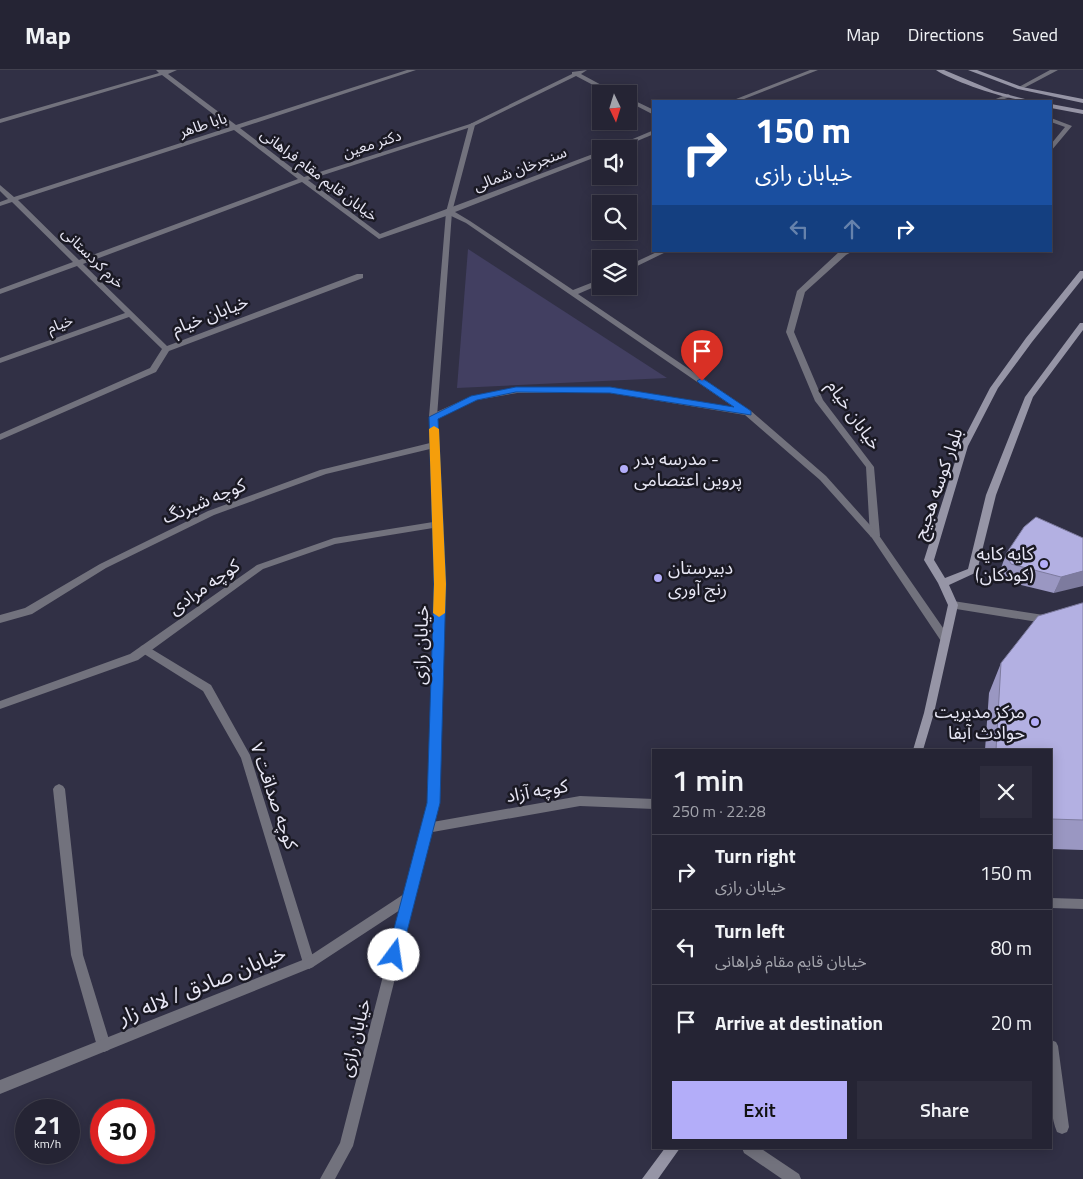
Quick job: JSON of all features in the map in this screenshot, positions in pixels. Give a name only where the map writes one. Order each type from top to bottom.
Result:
[{"type":"street","points":[[0,121],[161,72],[174,70]]},
{"type":"street","name":"بابا طاهر","points":[[0,204],[413,70]]},
{"type":"street","name":"دکتر معین","points":[[0,292],[300,180],[472,125],[574,73],[584,70]]},
{"type":"street","points":[[737,100],[815,70]]},
{"type":"street","points":[[939,70],[992,92],[1026,100]]},
{"type":"street","points":[[971,70],[1020,88],[1083,101]]},
{"type":"street","points":[[1020,88],[1056,70]]},
{"type":"street","name":"خیابان قایم مقام فراهانی","points":[[161,72],[300,180],[379,237],[449,212]]},
{"type":"street","points":[[574,73],[597,85]]},
{"type":"street","points":[[997,100],[1008,96]]},
{"type":"street","points":[[638,105],[652,112]]},
{"type":"street","points":[[1052,106],[1083,112]]},
{"type":"street","points":[[1052,120],[1069,126],[1052,148]]},
{"type":"street","name":"خیابان رازی","points":[[328,1179],[346,1146],[433,803],[440,584],[433,417],[449,212],[472,125]]},
{"type":"street","points":[[634,140],[652,133]]},
{"type":"street","name":"سنجرخان شمالی","points":[[449,212],[592,156]]},
{"type":"street","name":"خرم کردستانی","points":[[0,186],[166,349]]},
{"type":"street","points":[[449,212],[468,222],[748,413],[823,478],[875,536],[945,638]]},
{"type":"street","points":[[637,264],[663,252]]},
{"type":"street","name":"خیابان خیام","points":[[846,252],[801,290],[790,332],[820,400],[870,467],[875,536]]},
{"type":"street","name":"بلوار کوسه هجیج","points":[[953,605],[943,583],[929,560],[964,446],[994,388],[1029,340],[1083,273]]},
{"type":"street","name":"خیابان خیام","points":[[0,437],[153,370],[166,349],[360,276]]},
{"type":"street","points":[[573,293],[592,284]]},
{"type":"street","name":"خیام","points":[[0,361],[130,314]]},
{"type":"street","points":[[943,583],[972,571],[991,495],[1029,397],[1083,325]]},
{"type":"street","points":[[433,417],[475,398],[516,390],[610,390],[748,413]]},
{"type":"street","name":"کوچه شبرنگ","points":[[0,619],[28,612],[103,566],[211,513],[323,472],[434,445]]},
{"type":"street","name":"کوچه مرادی","points":[[0,705],[134,657],[260,567],[334,541],[438,524]]},
{"type":"street","points":[[918,749],[929,713],[953,605],[1064,622]]},
{"type":"street","name":"کوچه صداقت ۷","points":[[145,649],[207,688],[246,758],[309,963]]},
{"type":"street","points":[[59,788],[77,955],[104,1046]]},
{"type":"street","name":"کوچه آزاد","points":[[426,828],[580,801],[652,804]]},
{"type":"street","name":"خیابان صادق / لاله زار","points":[[0,1087],[309,963],[409,898]]},
{"type":"street","points":[[1052,903],[1083,904]]},
{"type":"street","points":[[1052,1053],[1062,1127]]},
{"type":"street","points":[[649,1179],[672,1149]]},
{"type":"street","points":[[750,1149],[794,1179]]},
{"type":"shaded area","points":[[468,249],[667,378],[457,388]]},
{"type":"building","points":[[1036,517],[1083,538],[1083,571],[1061,577],[1011,564],[1006,554],[1024,527]]},
{"type":"building","name":"مرکز مدیریت حوادث آبفا","points":[[1083,603],[1083,820],[1052,819],[1052,749],[996,749],[1001,663],[1038,616]]},
{"type":"slow traffic","points":[[434,429],[440,584],[439,613]]},
{"type":"place","name":"مدرسه بدر - پروین اعتصامی","points":[[624,469]]},
{"type":"place","name":"کایه کایه (کودکان)","points":[[1044,564]]},
{"type":"place","name":"دبیرستان رنج آوری","points":[[658,578]]},
{"type":"place","name":"مرکز مدیریت حوادث آبفا","points":[[1035,722]]},
{"type":"route","points":[[394,955],[433,803],[440,584],[433,417],[475,398],[516,390],[610,390],[748,413],[702,381]]}]
